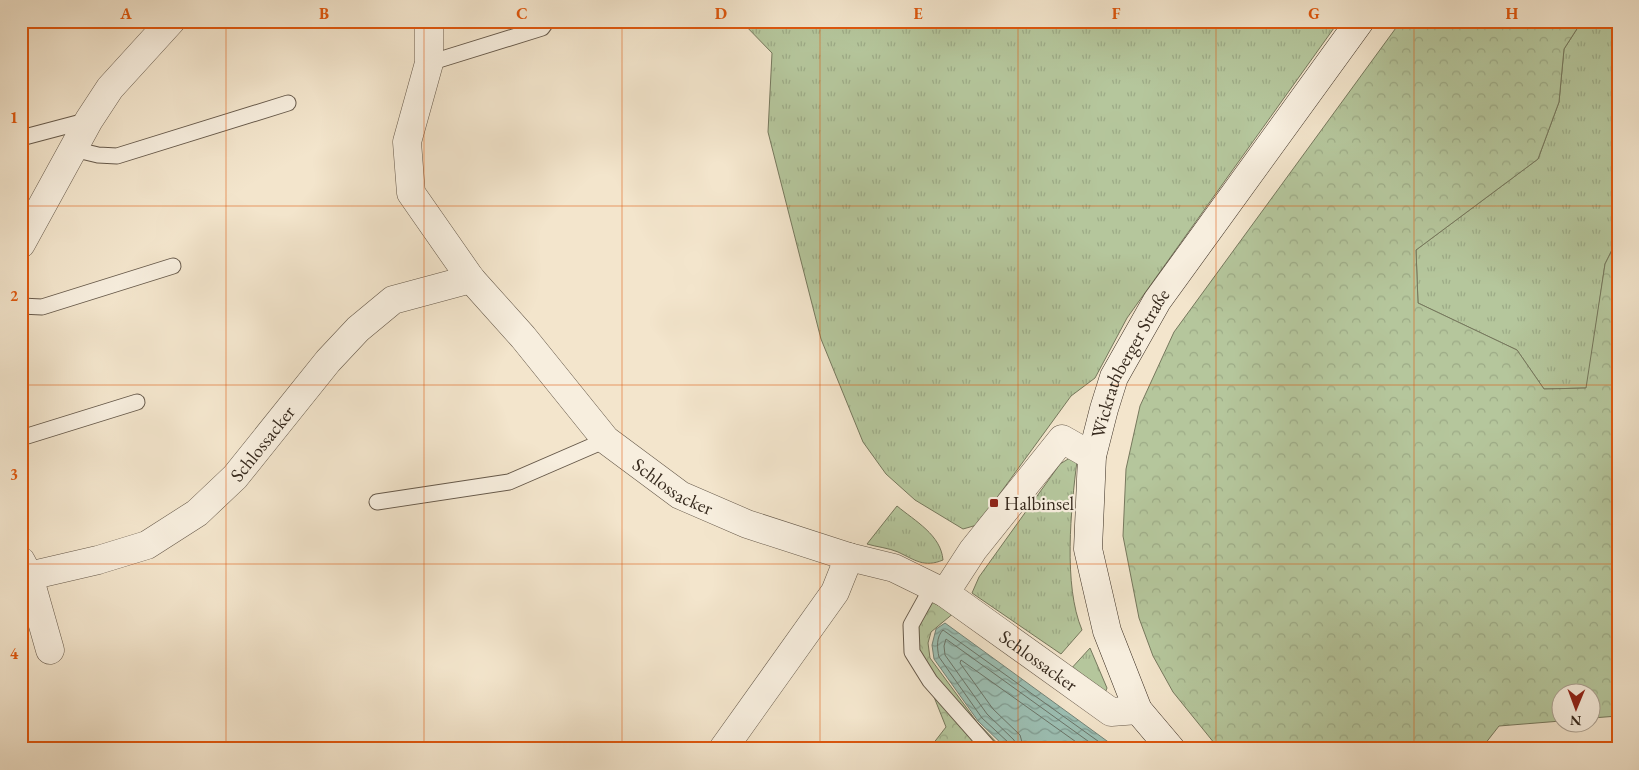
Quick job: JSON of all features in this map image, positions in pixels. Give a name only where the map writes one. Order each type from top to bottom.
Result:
[{"type":"street","points":[[21,244],[89,120],[110,88],[171,21]]},
{"type":"street","name":"Schlossacker","points":[[429,21],[429,64],[407,142],[411,193],[471,279],[523,338],[606,440],[680,495],[747,524],[849,557],[894,568],[938,590],[1111,712],[1138,710]]},
{"type":"street","name":"Wickrathberger Straße","points":[[1171,749],[1138,710],[1107,631],[1088,549],[1092,456],[1114,377],[1157,301],[1360,21]]},
{"type":"street","name":"Schlossacker","points":[[50,650],[25,568],[98,560],[147,545],[197,513],[235,477],[328,361],[358,329],[393,300],[471,279]]},
{"type":"street","points":[[938,590],[973,550],[1062,439],[1092,456]]},
{"type":"street","points":[[723,749],[835,592],[849,557]]},
{"type":"lane","points":[[429,64],[542,28],[547,21]]},
{"type":"lane","points":[[73,149],[98,155],[117,156],[288,103]]},
{"type":"lane","points":[[21,138],[89,120]]},
{"type":"lane","points":[[21,306],[42,307],[172,266]]},
{"type":"lane","points":[[21,438],[137,402]]},
{"type":"lane","points":[[377,502],[510,482],[606,440]]},
{"type":"lane","points":[[938,590],[911,625],[912,652],[930,680],[990,749]]},
{"type":"green space","points":[[741,21],[1339,21],[1127,318],[1095,378],[1071,396],[977,525],[963,529],[915,500],[886,474],[863,442],[821,339],[768,132],[772,53]]},
{"type":"green space","points":[[1401,21],[1582,21],[1564,49],[1559,102],[1538,159],[1416,250],[1418,303],[1517,350],[1544,389],[1586,388],[1605,264],[1618,238],[1618,716],[1602,717],[1602,682],[1552,682],[1552,722],[1499,726],[1481,749],[1219,749],[1173,692],[1153,656],[1139,618],[1123,536],[1126,469],[1140,406],[1174,332]]},
{"type":"green space","points":[[1582,21],[1618,21],[1618,238],[1605,264],[1587,388],[1544,389],[1517,350],[1418,303],[1416,250],[1538,159],[1559,102],[1564,49]]},
{"type":"green space","points":[[1073,456],[1077,461],[1071,523],[1070,569],[1076,612],[1082,630],[1061,654],[972,593],[979,577],[1060,464]]},
{"type":"green space","points":[[897,506],[926,529],[938,543],[943,560],[925,563],[894,551],[867,544]]},
{"type":"green space","points":[[932,599],[955,612],[931,632],[928,643],[930,658],[977,722],[1003,749],[929,749],[946,727],[916,652],[916,626]]},
{"type":"green space","points":[[1090,648],[1107,688],[1105,693],[1069,671]]},
{"type":"water","points":[[945,623],[1118,749],[1007,749],[978,721],[934,659],[932,645],[936,629]]},
{"type":"place","name":"Halbinsel","points":[[994,503]]}]
